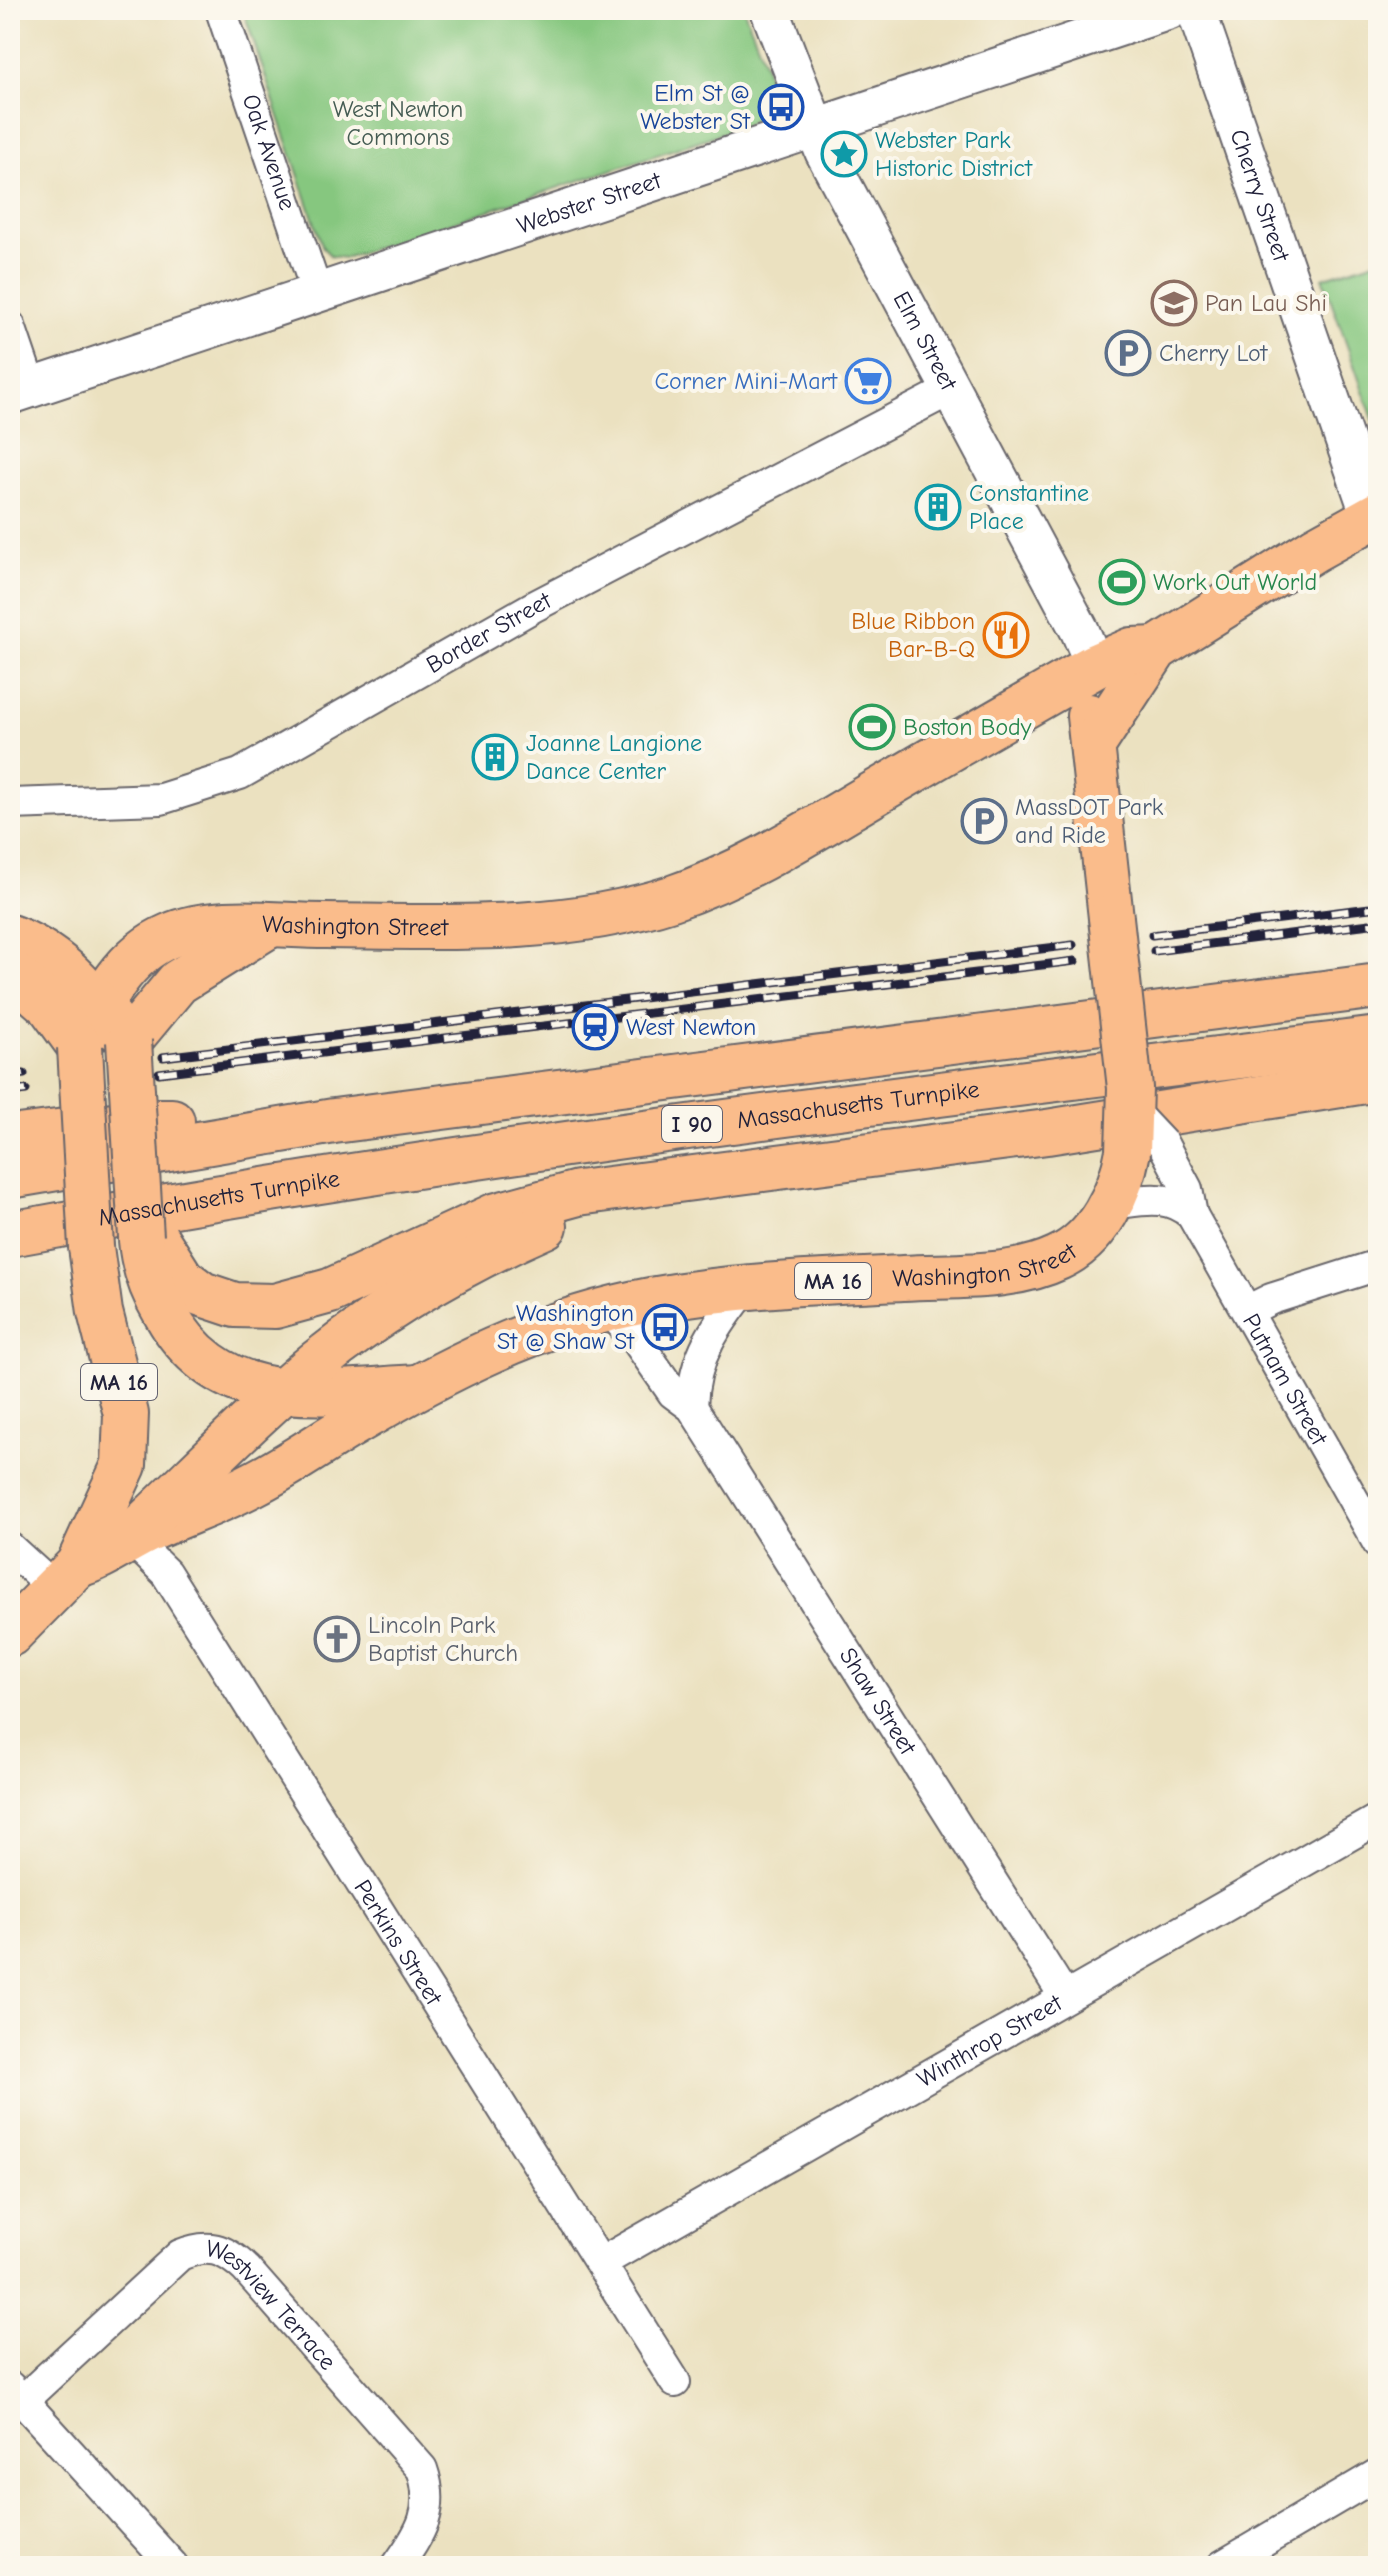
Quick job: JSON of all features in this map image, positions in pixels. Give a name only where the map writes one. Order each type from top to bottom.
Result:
[{"type":"main road","name":"Washington Street","points":[[117,1526],[253,1484],[417,1387],[523,1335],[608,1309],[747,1286],[994,1273],[1028,1268],[1057,1259],[1075,1248],[1095,1228],[1111,1204],[1141,1135],[1111,918],[1093,745],[1156,649],[1374,516]]},
{"type":"main road","name":"Washington Street","points":[[10,1634],[66,1577],[109,1553],[117,1526],[128,1429],[100,1312],[91,1247],[80,1047],[99,1006],[124,969],[167,937],[204,927],[485,927],[597,915],[668,899],[755,863],[1095,666],[1132,650],[1156,649]]},
{"type":"main road","points":[[1093,745],[1088,701],[1095,666]]},
{"type":"main road","points":[[129,1041],[178,982],[268,926]]},
{"type":"main road","points":[[10,937],[58,962],[129,1041],[145,1225],[155,1293],[170,1322],[195,1353],[227,1376],[284,1393],[417,1387]]},
{"type":"main road","points":[[10,971],[50,1006],[80,1047]]},
{"type":"main road","name":"Massachusetts Turnpike","points":[[10,1176],[334,1121],[1378,986]]},
{"type":"main road","name":"Massachusetts Turnpike","points":[[10,1234],[329,1178],[618,1134],[1378,1039]]},
{"type":"main road","points":[[145,1225],[182,1279],[202,1294],[235,1305],[275,1306],[330,1291],[439,1239],[510,1211],[578,1193],[1047,1132],[1378,1079]]},
{"type":"main road","points":[[10,1138],[144,1121],[334,1121]]},
{"type":"main road","points":[[117,1526],[356,1334],[479,1257],[558,1220],[655,1183]]},
{"type":"street","name":"Oak Avenue","points":[[221,10],[317,293]]},
{"type":"street","name":"Elm Street","points":[[770,10],[814,127],[950,390],[1080,631],[1095,666]]},
{"type":"street","name":"Webster Street","points":[[21,392],[1170,10]]},
{"type":"street","name":"Cherry Street","points":[[1196,10],[1374,516]]},
{"type":"street","points":[[10,326],[21,392]]},
{"type":"street","name":"Border Street","points":[[10,804],[161,799],[240,774],[533,607],[950,390]]},
{"type":"street","name":"Putnam Street","points":[[1141,1135],[1187,1189],[1192,1215],[1249,1310],[1378,1543]]},
{"type":"street","points":[[1111,1204],[1157,1198],[1173,1202],[1192,1215]]},
{"type":"street","points":[[1249,1310],[1271,1299],[1378,1265]]},
{"type":"street","points":[[692,1407],[697,1367],[706,1342],[747,1286]]},
{"type":"street","name":"Shaw Street","points":[[608,1309],[637,1341],[673,1393],[692,1407],[1065,1997]]},
{"type":"street","name":"Perkins Street","points":[[117,1526],[166,1573],[675,2382]]},
{"type":"street","points":[[10,1548],[66,1577]]},
{"type":"street","name":"Winthrop Street","points":[[602,2262],[1378,1819]]},
{"type":"street","name":"Westview Terrace","points":[[16,2394],[180,2255],[197,2248],[215,2247],[232,2256],[246,2269],[422,2469],[430,2492],[427,2515],[397,2566]]},
{"type":"street","points":[[16,2394],[173,2566]]},
{"type":"street","points":[[1222,2566],[1378,2474]]},
{"type":"green space","name":"West Newton Commons","points":[[243,10],[744,10],[767,73],[766,102],[758,115],[744,126],[345,258],[331,256],[323,248]]},
{"type":"green space","points":[[1378,260],[1378,433],[1323,278]]},
{"type":"railway","points":[[1152,935],[1378,907]]},
{"type":"railway","points":[[1154,951],[1378,923]]},
{"type":"railway","points":[[163,1057],[1073,945]]},
{"type":"railway","points":[[159,1073],[1075,961]]},
{"type":"railway","points":[[10,1076],[24,1074]]},
{"type":"railway","points":[[10,1092],[26,1090]]},
{"type":"place","name":"Elm St @ Webster St","points":[[781,107]]},
{"type":"place","name":"Webster Park Historic District","points":[[844,154]]},
{"type":"place","name":"Pan Lau Shi","points":[[1174,303]]},
{"type":"place","name":"Cherry Lot","points":[[1128,353]]},
{"type":"place","name":"Corner Mini-Mart","points":[[868,381]]},
{"type":"place","name":"Constantine Place","points":[[938,507]]},
{"type":"place","name":"Work Out World","points":[[1122,582]]},
{"type":"place","name":"Blue Ribbon Bar-B-Q","points":[[1006,635]]},
{"type":"place","name":"Boston Body","points":[[872,727]]},
{"type":"place","name":"Joanne Langione Dance Center","points":[[495,757]]},
{"type":"place","name":"MassDOT Park and Ride","points":[[984,821]]},
{"type":"place","name":"West Newton","points":[[595,1027]]},
{"type":"place","name":"Washington St @ Shaw St","points":[[665,1327]]},
{"type":"place","name":"Lincoln Park Baptist Church","points":[[337,1639]]}]
